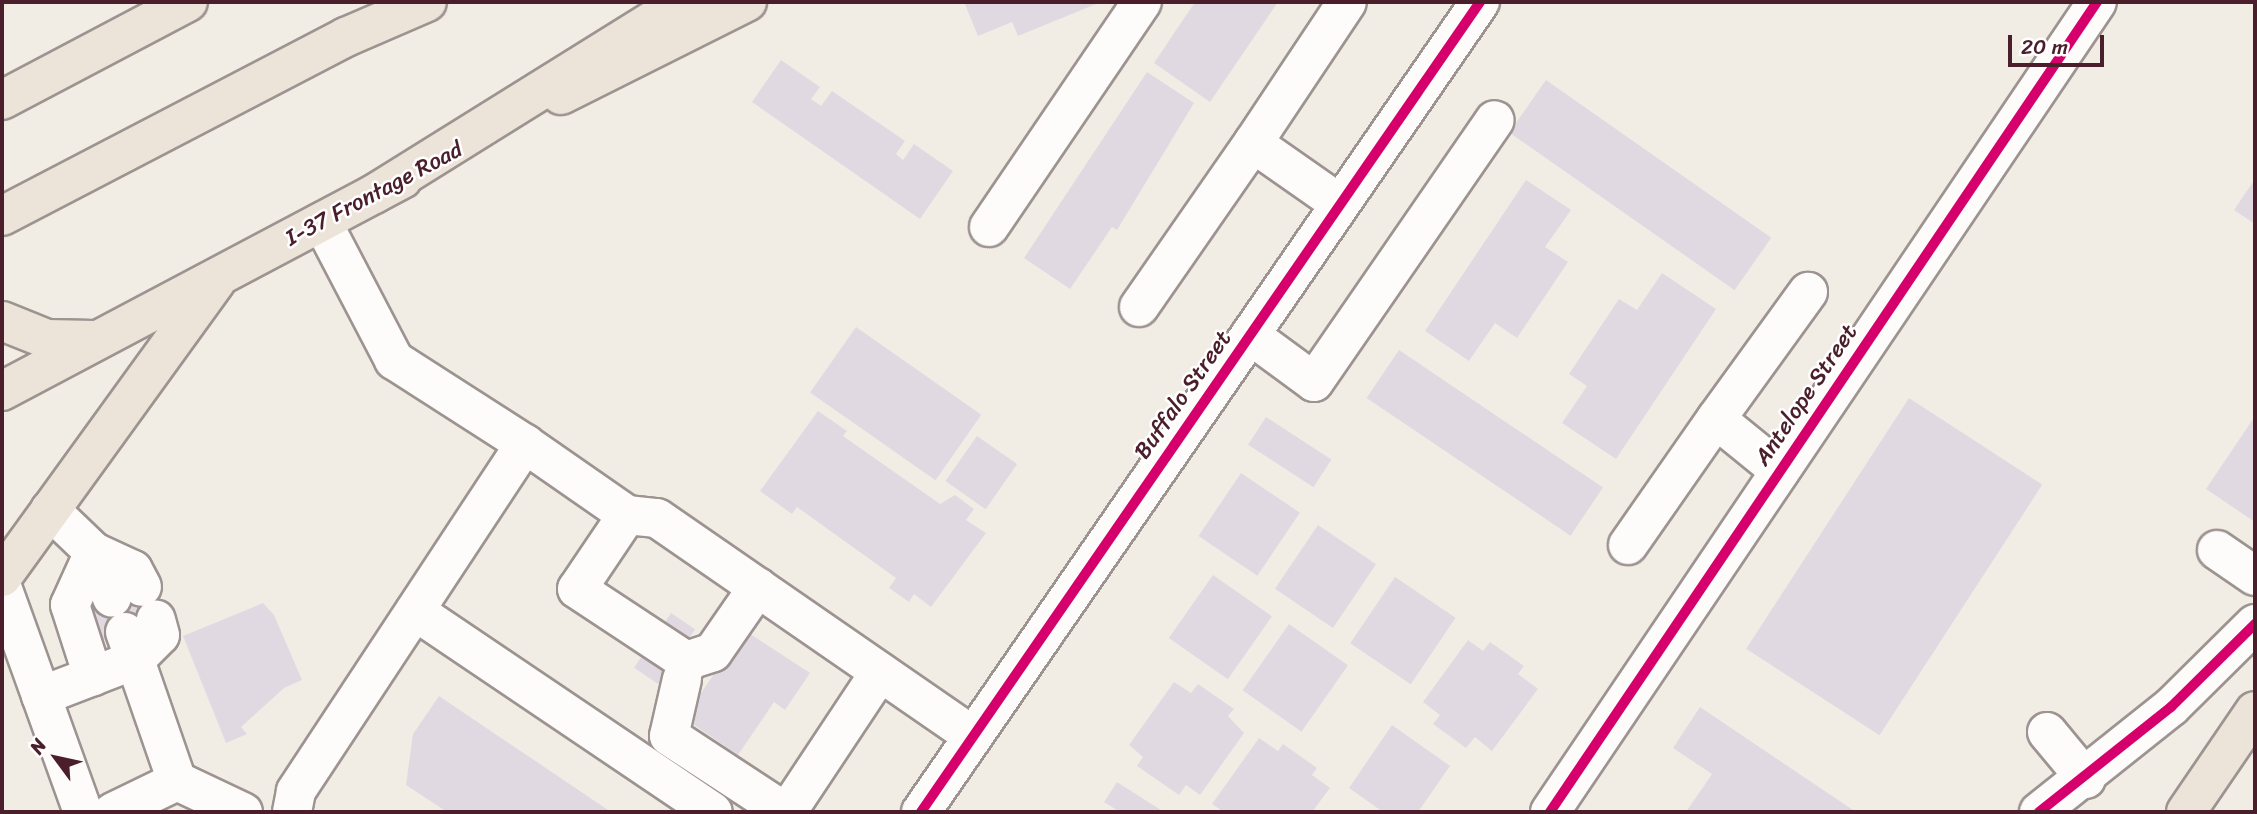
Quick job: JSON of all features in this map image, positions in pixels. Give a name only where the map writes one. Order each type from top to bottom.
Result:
[{"type":"main road","points":[[2,100],[188,2]]},
{"type":"main road","points":[[7,213],[346,37],[427,2]]},
{"type":"main road","points":[[374,194],[682,2]]},
{"type":"main road","name":"I-37 Frontage Road","points":[[2,391],[374,194],[747,2]]},
{"type":"main road","points":[[2,577],[221,275]]},
{"type":"main road","points":[[2,321],[47,339],[98,340]]},
{"type":"main road","points":[[2186,812],[2255,711]]},
{"type":"street","points":[[989,227],[1142,2]]},
{"type":"street","points":[[1139,307],[1347,2]]},
{"type":"street","name":"Buffalo Street","points":[[921,812],[1480,2]]},
{"type":"street","name":"Antelope Street","points":[[1550,812],[2097,2]]},
{"type":"street","points":[[1250,335],[1314,382],[1495,120]]},
{"type":"street","points":[[1252,144],[1340,204]]},
{"type":"street","points":[[322,222],[394,360],[525,444],[627,515],[657,518],[974,736]]},
{"type":"street","points":[[1628,545],[1808,292]]},
{"type":"street","points":[[1716,419],[1780,471]]},
{"type":"street","points":[[292,812],[296,791],[525,444]]},
{"type":"street","points":[[50,510],[94,552],[133,570],[134,620],[177,781],[243,812]]},
{"type":"street","points":[[627,515],[577,589],[685,669]]},
{"type":"street","points":[[2217,550],[2255,576]]},
{"type":"street","points":[[93,676],[70,605],[94,552]]},
{"type":"street","points":[[2,587],[15,662],[41,696],[83,812]]},
{"type":"street","points":[[758,587],[713,652],[685,669],[669,736],[786,812],[880,672]]},
{"type":"street","points":[[415,611],[713,812]]},
{"type":"street","points":[[41,696],[93,676],[134,620]]},
{"type":"street","points":[[2039,812],[2086,779],[2171,707],[2255,624]]},
{"type":"street","points":[[2047,732],[2086,779]]},
{"type":"street","points":[[113,812],[177,781]]},
{"type":"building","points":[[964,2],[1101,2],[1018,36],[1012,22],[978,36]]},
{"type":"building","points":[[1195,2],[1278,2],[1210,102],[1154,63]]},
{"type":"building","points":[[781,60],[820,87],[811,99],[821,106],[832,91],[905,141],[896,154],[903,160],[914,144],[953,171],[920,219],[752,102]]},
{"type":"building","points":[[1147,72],[1194,103],[1117,230],[1112,227],[1070,289],[1024,258]]},
{"type":"building","points":[[1546,80],[1771,238],[1735,290],[1509,132]]},
{"type":"building","points":[[2255,179],[2255,224],[2234,210]]},
{"type":"building","points":[[1526,180],[1571,210],[1545,247],[1568,262],[1517,338],[1495,323],[1469,361],[1425,331]]},
{"type":"building","points":[[1662,273],[1716,309],[1616,459],[1562,423],[1587,386],[1569,374],[1619,299],[1637,310]]},
{"type":"building","points":[[856,327],[981,415],[935,480],[810,393]]},
{"type":"building","points":[[1399,350],[1603,488],[1571,536],[1367,398]]},
{"type":"building","points":[[1909,398],[2042,485],[1880,735],[1746,649]]},
{"type":"building","points":[[818,411],[847,431],[843,436],[940,504],[955,495],[974,509],[966,520],[986,533],[931,607],[914,594],[909,602],[889,588],[896,578],[797,507],[792,514],[760,491]]},
{"type":"building","points":[[2255,416],[2255,522],[2206,489]]},
{"type":"building","points":[[1266,417],[1331,459],[1313,487],[1248,445]]},
{"type":"building","points":[[977,436],[1017,464],[986,509],[945,481]]},
{"type":"building","points":[[1241,473],[1300,513],[1257,576],[1199,536]]},
{"type":"building","points":[[1318,525],[1376,564],[1333,628],[1275,589]]},
{"type":"building","points":[[1213,575],[1272,616],[1228,679],[1169,638]]},
{"type":"building","points":[[1395,577],[1456,618],[1411,684],[1350,643]]},
{"type":"building","points":[[149,584],[162,616],[97,643],[84,610]]},
{"type":"building","points":[[263,603],[274,615],[302,680],[284,688],[241,727],[247,734],[226,743],[183,636]]},
{"type":"building","points":[[671,613],[695,629],[658,684],[634,668]]},
{"type":"building","points":[[1289,624],[1348,665],[1302,732],[1243,690]]},
{"type":"building","points":[[744,630],[810,673],[785,710],[774,702],[738,755],[684,718]]},
{"type":"building","points":[[1468,640],[1483,651],[1490,642],[1524,666],[1518,674],[1538,689],[1492,751],[1475,737],[1466,748],[1433,724],[1440,715],[1423,702]]},
{"type":"building","points":[[1174,682],[1191,693],[1198,684],[1234,709],[1228,716],[1244,733],[1200,795],[1186,785],[1179,795],[1137,766],[1143,757],[1129,745]]},
{"type":"building","points":[[439,696],[611,812],[447,812],[406,785],[413,734]]},
{"type":"building","points":[[1700,707],[1856,812],[1686,812],[1712,774],[1673,748]]},
{"type":"building","points":[[1392,725],[1450,766],[1418,812],[1383,812],[1349,788]]},
{"type":"building","points":[[1259,738],[1278,751],[1283,744],[1317,768],[1312,775],[1330,788],[1312,812],[1224,812],[1212,804]]},
{"type":"building","points":[[1117,782],[1164,812],[1120,812],[1104,802]]},
{"type":"cycle path","points":[[921,812],[1480,2]]},
{"type":"cycle path","points":[[1550,812],[2097,2]]},
{"type":"cycle path","points":[[2039,812],[2171,707],[2255,624]]}]
